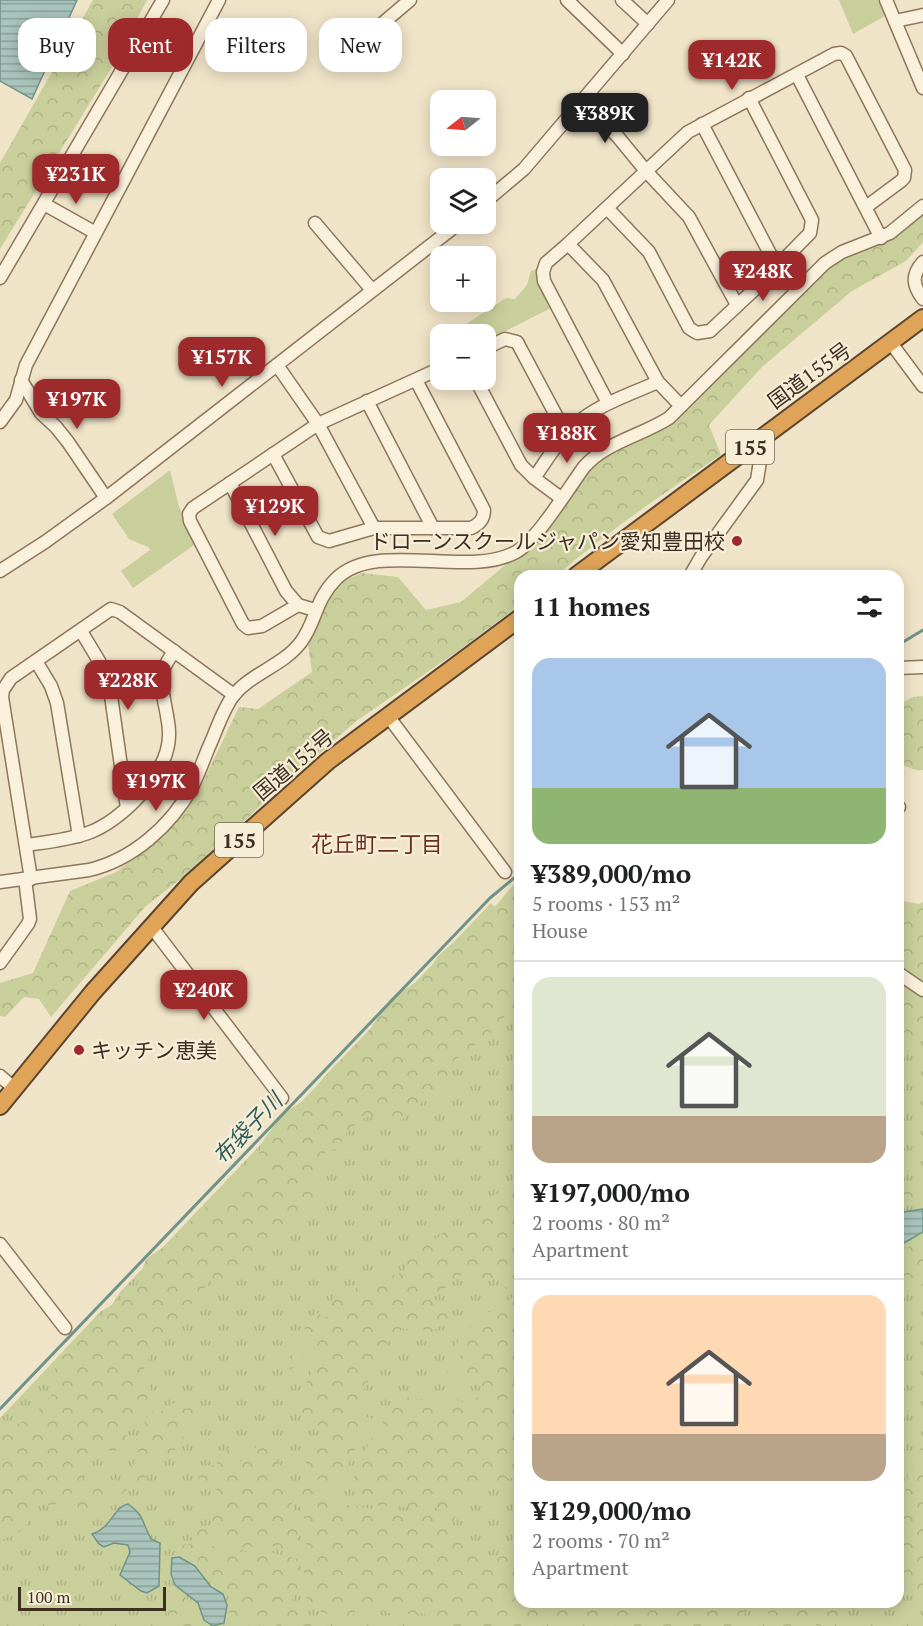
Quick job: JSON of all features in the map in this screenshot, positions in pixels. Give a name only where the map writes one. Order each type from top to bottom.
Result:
[{"type":"highway","name":"国道155号","points":[[584,570],[923,318]]},
{"type":"highway","name":"国道155号","points":[[0,1106],[93,992],[191,883],[328,761],[514,622]]},
{"type":"street","points":[[0,278],[163,0]]},
{"type":"street","points":[[0,422],[16,400],[26,365],[94,232],[219,0]]},
{"type":"street","points":[[389,18],[410,0]]},
{"type":"street","points":[[567,0],[623,54]]},
{"type":"street","points":[[622,0],[648,24]]},
{"type":"street","points":[[496,193],[524,169],[668,0]]},
{"type":"street","points":[[886,0],[919,70],[923,88]]},
{"type":"street","points":[[896,21],[923,15]]},
{"type":"street","points":[[608,403],[544,281],[543,272],[546,263],[688,132],[749,98],[840,53],[846,56],[904,165],[905,174],[901,181],[866,207]]},
{"type":"street","points":[[796,75],[881,238]]},
{"type":"street","points":[[607,208],[649,252],[689,328],[693,332],[710,331],[810,233],[812,222],[749,98]]},
{"type":"street","points":[[584,101],[693,222],[737,305]]},
{"type":"street","points":[[702,124],[777,267]]},
{"type":"street","points":[[44,204],[94,232]]},
{"type":"street","points":[[0,882],[73,874],[100,867],[132,851],[158,830],[176,810],[192,786],[226,708],[234,695],[288,655],[300,643],[321,596],[337,578],[354,567],[386,561],[488,561],[518,551],[534,537],[592,459],[609,447],[646,432],[681,406],[825,263],[842,252],[881,238],[923,206]]},
{"type":"street","points":[[315,224],[372,290]]},
{"type":"street","points":[[0,572],[106,498],[445,234]]},
{"type":"street","points":[[568,244],[607,287],[658,382],[681,406]]},
{"type":"street","points":[[923,262],[917,269],[914,282],[923,299]]},
{"type":"street","points":[[496,344],[506,339],[517,342],[566,434]]},
{"type":"street","points":[[891,343],[923,386]]},
{"type":"street","points":[[277,365],[318,424],[374,528]]},
{"type":"street","points":[[298,605],[262,626],[248,628],[243,624],[197,537],[189,514],[193,508],[318,424],[430,373]]},
{"type":"street","points":[[21,380],[41,413],[68,442],[106,498]]},
{"type":"street","points":[[273,454],[318,537],[328,541],[374,528],[471,528],[480,523],[484,510],[416,380]]},
{"type":"street","points":[[534,478],[566,434],[588,416],[608,403],[658,382]]},
{"type":"street","points":[[481,390],[521,465],[561,498]]},
{"type":"street","points":[[368,401],[433,528]]},
{"type":"street","points":[[693,570],[757,480],[764,436]]},
{"type":"street","points":[[230,483],[286,591],[298,605],[315,610]]},
{"type":"street","points":[[0,963],[30,919],[26,845],[2,697],[10,678],[111,609],[120,612],[234,695]]},
{"type":"street","points":[[81,631],[99,661],[111,696],[127,808]]},
{"type":"street","points":[[26,845],[91,832],[127,808],[157,774],[165,757],[170,737],[162,677],[174,651]]},
{"type":"street","points":[[36,662],[51,686],[57,703],[79,836]]},
{"type":"street","points":[[904,668],[923,667]]},
{"type":"street","points":[[388,716],[505,872]]},
{"type":"street","points":[[151,926],[282,1098]]},
{"type":"street","points":[[904,977],[923,990]]},
{"type":"street","points":[[0,1076],[15,1089]]},
{"type":"street","points":[[0,1244],[65,1328]]},
{"type":"green space","points":[[93,0],[147,0],[138,18],[108,18],[109,72],[0,249],[0,163],[52,72],[96,72],[96,18],[83,18]]},
{"type":"green space","points":[[839,0],[878,0],[885,16],[853,34]]},
{"type":"green space","points":[[923,211],[923,242],[906,261],[852,291],[762,367],[709,425],[721,455],[657,498],[563,570],[514,570],[514,609],[355,722],[263,803],[207,858],[145,907],[51,1017],[39,999],[24,997],[5,1017],[0,1016],[0,983],[33,973],[70,891],[116,872],[152,844],[181,815],[200,788],[239,707],[258,709],[312,672],[308,644],[336,584],[362,573],[398,577],[426,610],[461,602],[517,555],[586,472],[608,451],[661,430],[824,271],[836,262],[885,241]]},
{"type":"green space","points":[[538,268],[541,282],[553,307],[496,336],[496,324],[466,324],[484,312],[496,312],[496,304],[506,298],[515,299],[527,285],[531,271]]},
{"type":"green space","points":[[170,470],[179,507],[197,543],[133,588],[121,571],[150,550],[129,539],[112,514]]},
{"type":"green space","points":[[923,696],[923,770],[904,766],[904,702],[913,697]]},
{"type":"green space","points":[[514,885],[514,1020],[504,1017],[483,1042],[473,1046],[451,1063],[448,1081],[438,1097],[428,1097],[404,1118],[393,1123],[384,1118],[367,1117],[353,1126],[338,1149],[326,1151],[315,1181],[322,1203],[315,1211],[277,1234],[267,1245],[264,1255],[244,1273],[234,1274],[225,1281],[211,1280],[195,1301],[181,1313],[179,1328],[150,1355],[144,1369],[144,1376],[151,1394],[129,1428],[121,1448],[118,1451],[100,1450],[87,1461],[83,1478],[77,1489],[52,1506],[39,1502],[31,1509],[28,1521],[22,1530],[0,1540],[0,1434],[32,1417],[54,1392],[55,1366],[74,1343],[95,1327],[109,1307],[133,1295],[146,1259],[171,1242],[203,1208],[221,1199],[257,1166],[261,1144],[281,1115],[306,1099],[370,1029],[391,998],[427,975],[437,957],[493,908]]},
{"type":"green space","points":[[904,901],[919,904],[923,902],[923,985],[904,972]]},
{"type":"green space","points":[[491,903],[514,929],[514,1608],[904,1608],[904,981],[923,992],[923,1626],[0,1626],[0,1418],[101,1311],[112,1305],[120,1292]]},
{"type":"green space","points":[[904,983],[923,993],[923,1026],[904,1045]]},
{"type":"green space","points":[[514,1185],[514,1285],[506,1289],[496,1277],[479,1280],[464,1273],[434,1297],[438,1306],[450,1313],[451,1320],[430,1333],[422,1329],[401,1329],[387,1342],[377,1367],[352,1409],[372,1418],[349,1462],[346,1474],[337,1484],[321,1482],[306,1463],[323,1433],[317,1424],[306,1417],[301,1404],[305,1387],[320,1355],[312,1349],[305,1352],[299,1366],[290,1369],[289,1364],[304,1337],[305,1324],[316,1313],[330,1318],[338,1314],[338,1311],[330,1305],[332,1299],[339,1293],[351,1294],[359,1285],[384,1271],[393,1275],[406,1269],[407,1263],[404,1257],[407,1251],[421,1243],[435,1242],[436,1236],[445,1232],[450,1232],[455,1237],[469,1231],[489,1213],[495,1195]]},
{"type":"green space","points":[[909,1185],[923,1186],[923,1202],[904,1207],[904,1188]]},
{"type":"green space","points":[[923,1235],[923,1284],[910,1283],[904,1298],[904,1247],[908,1247]]},
{"type":"green space","points":[[514,1297],[514,1477],[494,1482],[457,1505],[454,1522],[436,1508],[381,1505],[359,1499],[353,1491],[358,1465],[375,1434],[399,1399],[405,1397],[434,1402],[453,1399],[470,1404],[479,1394],[481,1381],[461,1380],[448,1375],[446,1366],[463,1354],[455,1346],[468,1330]]},
{"type":"green space","points":[[173,1403],[183,1409],[194,1408],[197,1417],[176,1449],[162,1462],[157,1460],[152,1462],[145,1471],[145,1478],[136,1485],[123,1474],[143,1456],[135,1450],[142,1427],[150,1412],[160,1413]]},
{"type":"green space","points":[[923,1443],[923,1596],[904,1595],[906,1481]]},
{"type":"green space","points":[[260,1444],[269,1445],[270,1452],[280,1464],[296,1517],[299,1552],[272,1546],[243,1547],[203,1537],[188,1537],[192,1531],[211,1527],[217,1490],[213,1484],[199,1480],[198,1476],[218,1462],[229,1450],[233,1458],[241,1462]]},
{"type":"green space","points":[[302,1477],[312,1487],[337,1503],[380,1510],[430,1514],[452,1536],[479,1555],[514,1556],[514,1608],[743,1608],[744,1626],[616,1626],[616,1616],[601,1616],[581,1620],[546,1620],[535,1626],[435,1626],[434,1622],[423,1613],[388,1613],[361,1603],[348,1622],[312,1608],[305,1593],[304,1565],[307,1539],[312,1534],[300,1506],[297,1491]]},
{"type":"green space","points":[[116,1479],[124,1483],[127,1489],[120,1496],[108,1495],[101,1503],[91,1505],[79,1512],[64,1514],[39,1535],[35,1537],[31,1534],[41,1523],[107,1482]]},
{"type":"green space","points":[[194,1543],[242,1552],[269,1552],[298,1559],[297,1593],[288,1605],[312,1621],[314,1626],[277,1626],[274,1619],[262,1626],[239,1623],[236,1626],[228,1626],[230,1599],[227,1591],[205,1567],[191,1556],[175,1553],[176,1546]]},
{"type":"green space","points":[[175,1594],[190,1601],[200,1626],[181,1626],[182,1608],[178,1607],[174,1626],[166,1626],[171,1597]]},
{"type":"green space","points":[[763,1608],[849,1608],[831,1626],[818,1626],[811,1622],[806,1626],[782,1626]]},
{"type":"water","points":[[0,0],[77,0],[69,18],[18,18],[18,72],[44,72],[32,99],[0,81]]},
{"type":"water","points":[[923,1209],[923,1232],[904,1243],[904,1212]]},
{"type":"water","points":[[128,1504],[140,1516],[151,1539],[160,1543],[159,1586],[147,1593],[120,1575],[130,1552],[128,1545],[114,1543],[104,1547],[92,1534],[104,1527],[119,1509]]},
{"type":"water","points":[[179,1557],[195,1566],[211,1587],[223,1594],[227,1605],[224,1623],[213,1626],[204,1620],[198,1603],[175,1585],[171,1574],[172,1558]]},
{"type":"waterway","name":"布袋子川","points":[[904,641],[923,630]]},
{"type":"waterway","name":"布袋子川","points":[[0,1409],[490,898],[514,878]]},
{"type":"place","name":"ドローンスクールジャパン愛知豊田校","points":[[737,541]]},
{"type":"place","name":"キッチン恵美","points":[[79,1050]]},
{"type":"district","name":"花丘町二丁目","points":[[377,843]]}]
